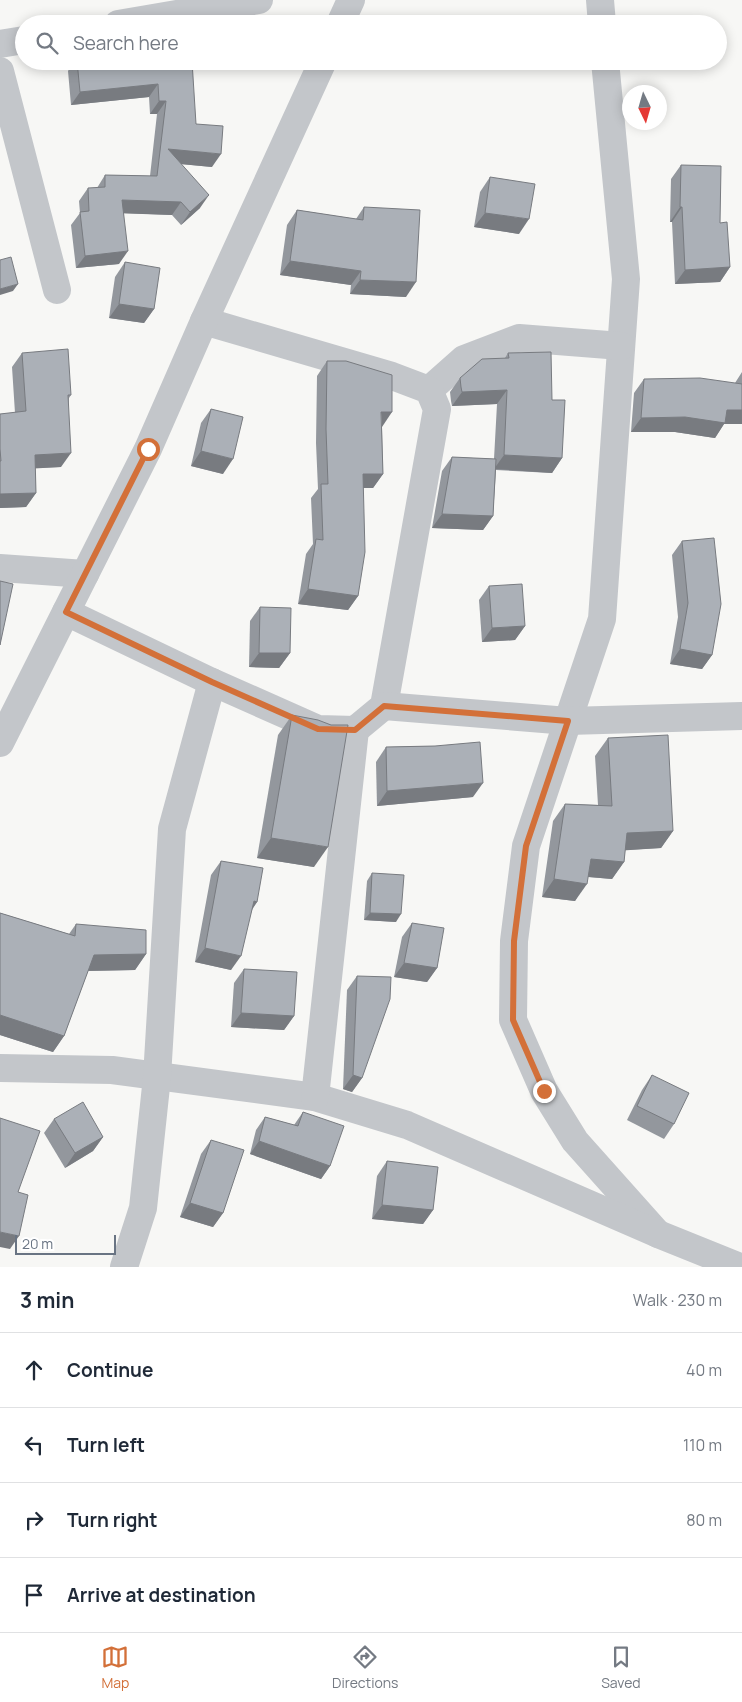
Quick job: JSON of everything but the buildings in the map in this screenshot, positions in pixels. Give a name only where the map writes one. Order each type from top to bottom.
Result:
[{"type":"street","points":[[171,15],[259,0]]},
{"type":"street","points":[[344,15],[351,0]]},
{"type":"street","points":[[600,0],[601,15]]},
{"type":"street","points":[[0,44],[15,42]]},
{"type":"street","points":[[0,743],[148,449],[204,320],[319,70]]},
{"type":"street","points":[[606,70],[626,279],[602,619],[526,846],[514,941],[513,1020],[544,1091],[575,1141],[658,1234]]},
{"type":"street","points":[[0,71],[57,290]]},
{"type":"street","points":[[66,612],[212,682],[318,729],[355,730],[384,706],[437,409],[429,390],[392,376],[204,320]]},
{"type":"street","points":[[429,390],[464,359],[519,338],[621,346]]},
{"type":"street","points":[[0,568],[85,574]]},
{"type":"street","points":[[124,1267],[143,1208],[157,1076],[172,829],[212,682]]},
{"type":"street","points":[[384,706],[568,721],[742,716]]},
{"type":"street","points":[[315,1097],[355,730]]},
{"type":"street","points":[[0,1068],[112,1070],[315,1097],[407,1125],[658,1234],[740,1267]]},
{"type":"route","points":[[148,449],[66,612],[212,682],[318,729],[355,730],[384,706],[568,721],[526,846],[514,941],[513,1020],[544,1091]]}]
